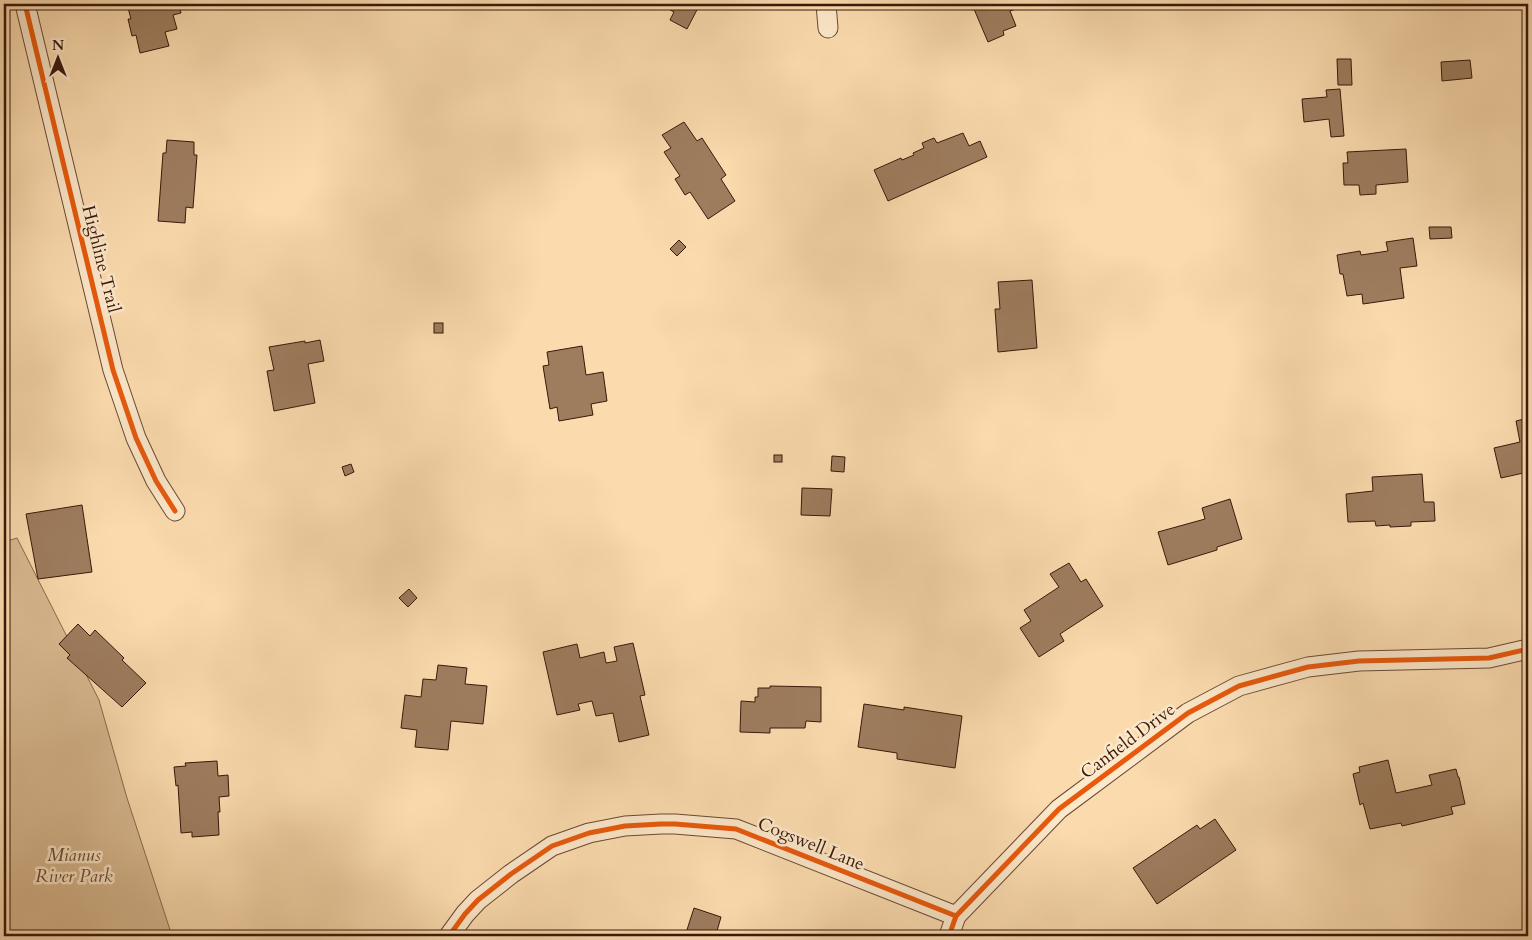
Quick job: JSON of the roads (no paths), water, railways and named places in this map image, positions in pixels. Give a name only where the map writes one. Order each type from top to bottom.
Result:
[{"type":"street","name":"Highline Trail","points":[[25,4],[113,370],[136,438],[156,481],[175,511]]},
{"type":"street","points":[[826,4],[828,28]]},
{"type":"street","name":"Canfield Drive","points":[[949,936],[956,916],[1059,809],[1188,713],[1239,686],[1308,667],[1360,661],[1489,658],[1528,649]]},
{"type":"street","name":"Cogswell Lane","points":[[449,936],[478,900],[511,874],[552,846],[598,831],[625,826],[661,824],[736,829],[956,916]]},
{"type":"park label","name":"Mianus River Park","points":[[74,865]]}]
